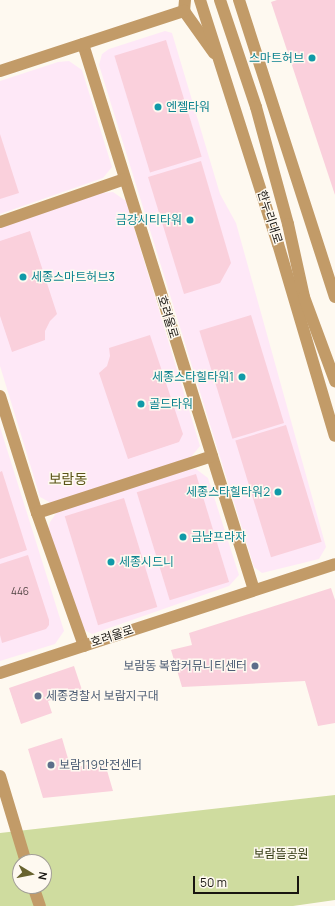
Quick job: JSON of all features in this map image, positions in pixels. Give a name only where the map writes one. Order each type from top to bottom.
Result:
[{"type":"street","name":"한누리대로","points":[[200,0],[278,244],[335,436]]},
{"type":"street","points":[[220,0],[256,107],[288,224],[304,297],[335,381]]},
{"type":"street","points":[[242,1],[335,297]]},
{"type":"street","points":[[0,71],[83,44],[184,5],[220,62]]},
{"type":"street","name":"호려울로","points":[[83,44],[254,590]]},
{"type":"street","points":[[0,222],[125,179]]},
{"type":"street","name":"호려울로","points":[[0,396],[37,513],[84,646]]},
{"type":"street","points":[[37,513],[212,456]]},
{"type":"street","name":"호려울로","points":[[0,673],[335,564]]},
{"type":"street","points":[[0,776],[24,854]]},
{"type":"street","points":[[36,894],[40,906]]},
{"type":"shaded area","points":[[165,31],[172,33],[220,194],[236,223],[326,547],[319,559],[262,573],[254,567],[99,65],[102,54],[109,49]]},
{"type":"shaded area","points":[[69,61],[82,70],[112,167],[103,178],[0,214],[0,81],[58,62]]},
{"type":"shaded area","points":[[113,192],[126,201],[200,446],[191,457],[53,504],[40,497],[0,366],[0,227],[102,193]]},
{"type":"shaded area","points":[[0,427],[64,631],[55,644],[0,661]]},
{"type":"shaded area","points":[[196,469],[208,478],[239,575],[229,586],[92,634],[79,627],[48,530],[50,522],[57,512],[184,470]]},
{"type":"green space","name":"보람뜰공원","points":[[335,795],[335,900],[293,906],[0,906],[0,833]]},
{"type":"building","name":"스마트허브","points":[[277,0],[335,0],[335,195],[271,2]]},
{"type":"building","name":"엔젤타워","points":[[166,40],[202,157],[150,172],[114,56]]},
{"type":"building","points":[[0,134],[19,193],[0,199]]},
{"type":"building","name":"금강시티타워","points":[[201,161],[231,263],[220,283],[184,294],[148,177]]},
{"type":"building","name":"세종스마트허브3","points":[[30,231],[57,314],[50,321],[45,331],[45,340],[12,352],[0,316],[0,241]]},
{"type":"building","name":"세종스타힐타워1","points":[[251,315],[284,423],[232,439],[199,331]]},
{"type":"building","name":"골드타워","points":[[150,335],[183,434],[179,442],[128,459],[99,373],[107,366],[110,356],[109,348]]},
{"type":"building","name":"세종스타힐타워2","points":[[286,425],[322,542],[271,557],[235,440]]},
{"type":"building","points":[[2,471],[27,550],[0,559],[0,472]]},
{"type":"building","name":"금남프라자","points":[[196,474],[229,582],[170,600],[137,492]]},
{"type":"building","name":"세종시드니","points":[[124,498],[157,607],[98,625],[65,516]]},
{"type":"building","points":[[28,555],[49,620],[49,625],[46,629],[2,643],[0,635],[0,564]]},
{"type":"building","name":"보람동 복합커뮤니티센터","points":[[331,588],[335,600],[335,723],[318,726],[305,681],[182,687],[171,650],[192,645],[189,633]]},
{"type":"building","name":"세종경찰서 보람지구대","points":[[74,666],[82,690],[48,701],[52,713],[21,724],[9,688]]},
{"type":"building","name":"보람119안전센터","points":[[62,738],[71,769],[104,760],[113,791],[43,798],[28,749]]},
{"type":"place","name":"스마트허브","points":[[312,58]]},
{"type":"place","name":"엔젤타워","points":[[158,107]]},
{"type":"place","name":"금강시티타워","points":[[190,220]]},
{"type":"place","name":"세종스마트허브3","points":[[23,277]]},
{"type":"place","name":"세종스타힐타워1","points":[[242,377]]},
{"type":"place","name":"골드타워","points":[[141,404]]},
{"type":"place","name":"세종스타힐타워2","points":[[278,492]]},
{"type":"place","name":"금남프라자","points":[[183,537]]},
{"type":"place","name":"세종시드니","points":[[111,562]]},
{"type":"place","name":"보람동 복합커뮤니티센터","points":[[255,666]]},
{"type":"place","name":"세종경찰서 보람지구대","points":[[38,696]]},
{"type":"place","name":"보람119안전센터","points":[[51,765]]},
{"type":"district","name":"보람동","points":[[68,479]]}]
